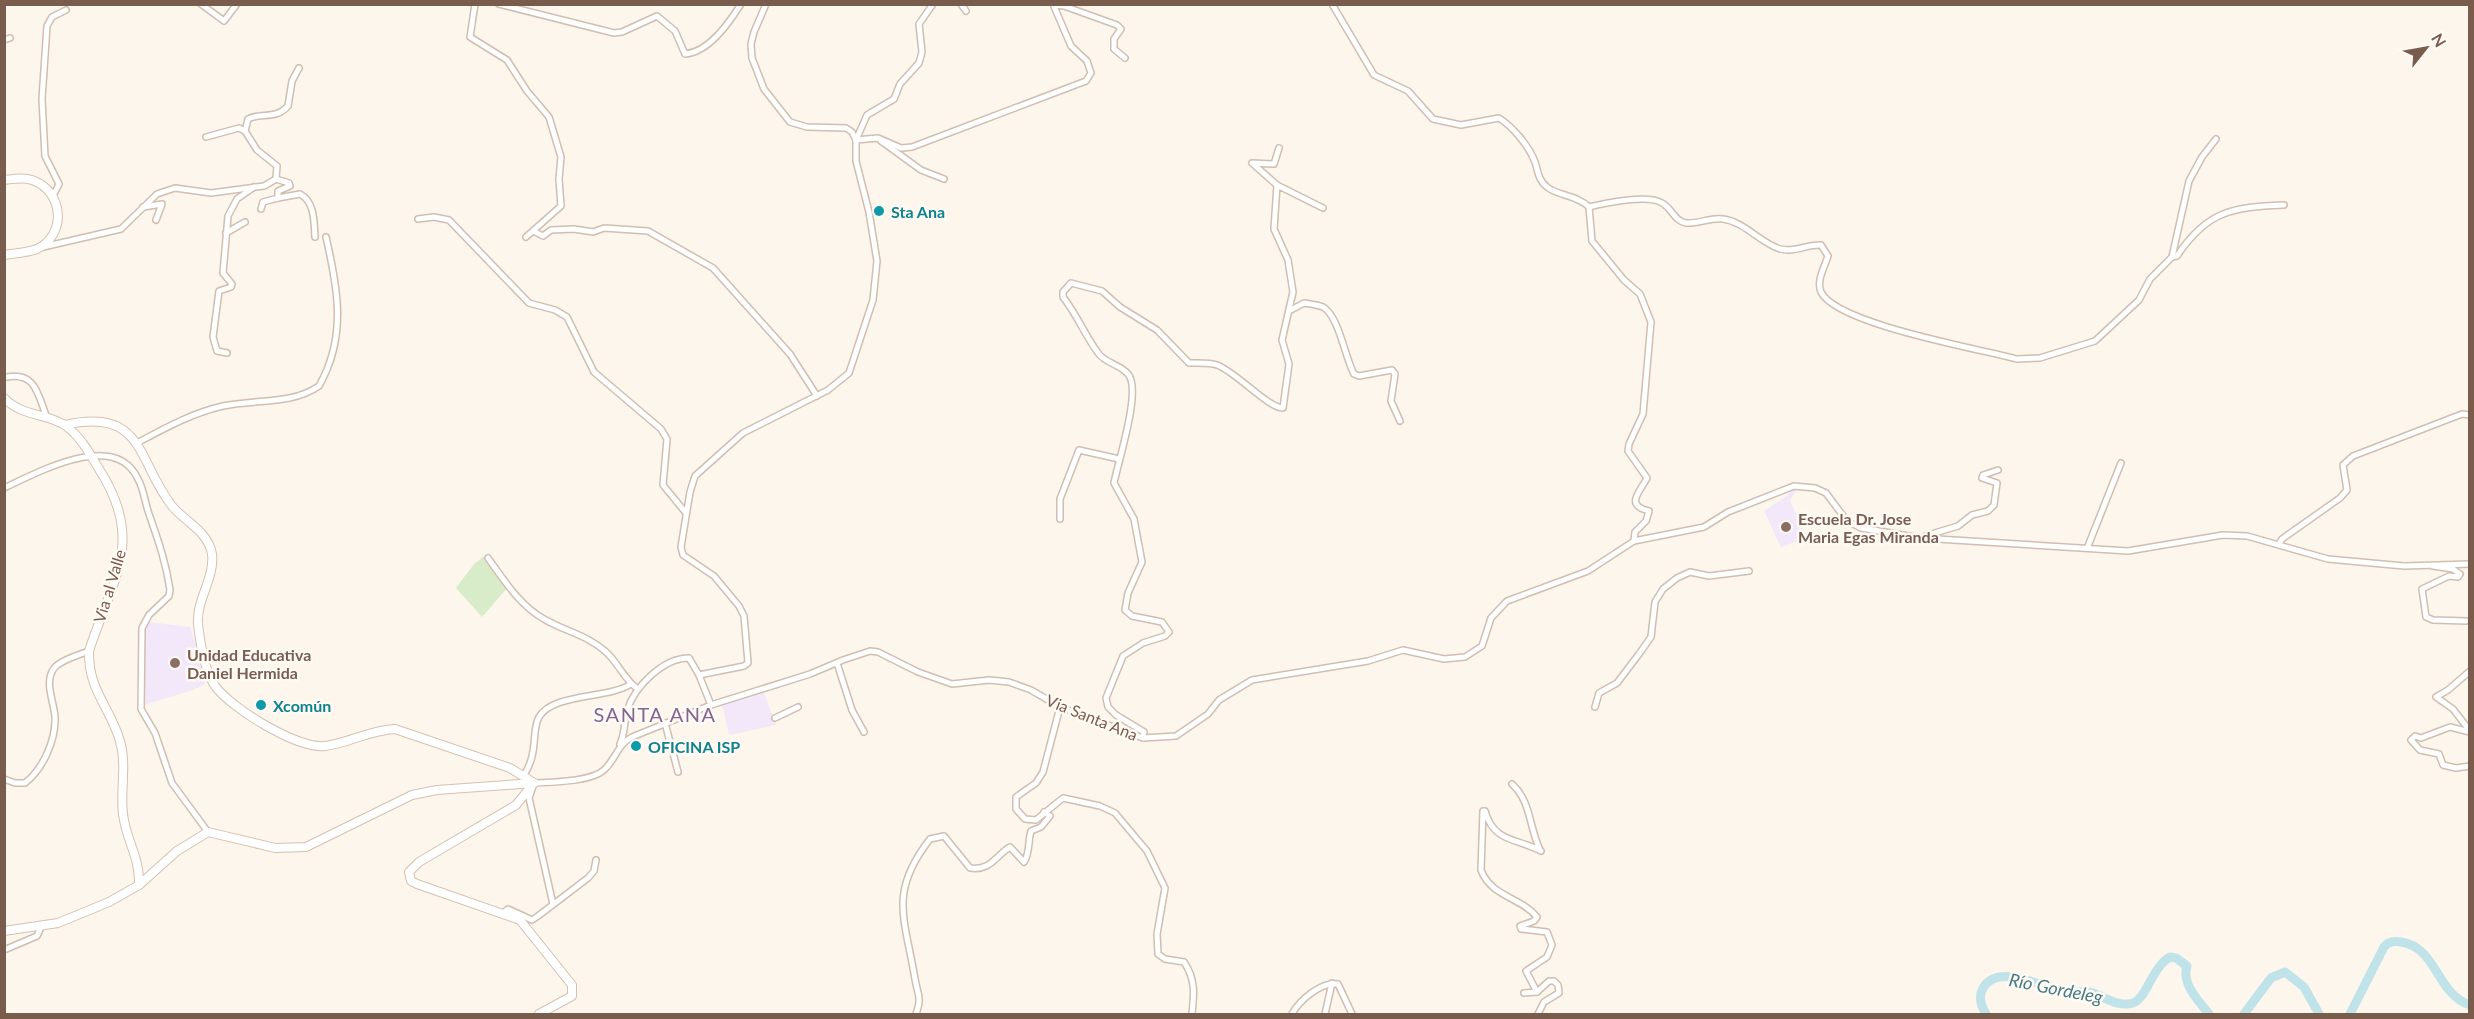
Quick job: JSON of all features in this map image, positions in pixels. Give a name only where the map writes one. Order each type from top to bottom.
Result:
[{"type":"street","points":[[201,4],[224,21],[237,4]]},
{"type":"street","points":[[475,4],[470,37],[511,65],[527,91],[549,117],[558,144],[561,206],[538,225],[535,232],[526,237]]},
{"type":"street","points":[[499,4],[614,33],[622,32],[657,16],[675,31],[685,54],[702,48],[723,29],[741,4]]},
{"type":"street","points":[[766,4],[751,44],[752,58],[764,89],[790,122],[807,127],[846,128],[852,132],[856,140]]},
{"type":"street","points":[[699,675],[744,666],[748,663],[744,616],[739,606],[714,576],[683,555],[681,547],[692,483],[707,464],[755,425],[817,396],[849,373],[873,300],[877,261],[869,212],[856,161],[856,140],[867,115],[894,99],[900,84],[919,63],[922,52],[919,24],[933,4]]},
{"type":"street","points":[[962,4],[966,10]]},
{"type":"street","points":[[1332,4],[1374,75],[1408,92],[1433,119],[1461,125],[1499,118],[1508,123],[1529,151],[1538,176],[1547,188],[1567,194],[1589,207],[1623,201],[1661,201],[1678,220],[1686,223],[1715,218],[1727,219],[1781,249],[1795,250],[1821,245],[1828,256],[1820,279],[1820,290],[1833,302],[1866,320],[1897,332],[2023,359],[2040,358],[2095,341],[2139,300],[2150,279],[2172,257],[2177,256],[2194,232],[2231,210],[2241,207],[2284,205]]},
{"type":"street","points":[[856,140],[878,138],[901,148],[912,147],[1090,78],[1090,66],[1071,46],[1053,5],[1064,6],[1117,25],[1121,29],[1114,39],[1114,49],[1125,58]]},
{"type":"street","points":[[53,196],[59,184],[45,156],[42,99],[45,49],[47,26],[52,17],[66,10]]},
{"type":"street","points":[[244,131],[248,119],[253,116],[265,117],[284,110],[288,106],[292,81],[299,68]]},
{"type":"street","points":[[4,255],[36,249],[77,237],[122,229],[141,207],[157,194],[175,188],[211,192],[270,184],[276,178],[277,166],[257,150],[244,131],[239,128],[206,137]]},
{"type":"street","points":[[878,138],[921,170],[944,179]]},
{"type":"street","points":[[2172,257],[2193,171],[2217,139]]},
{"type":"street","points":[[1279,148],[1274,164],[1252,163],[1277,185],[1323,208]]},
{"type":"street","points":[[4,180],[21,178],[35,181],[53,196],[58,215],[56,231],[36,249]]},
{"type":"street","points":[[276,178],[289,183],[290,186],[278,191],[278,198]]},
{"type":"street","points":[[1143,738],[1144,732],[1116,715],[1108,706],[1106,698],[1124,656],[1143,643],[1165,636],[1169,632],[1162,622],[1132,616],[1125,610],[1128,593],[1142,562],[1134,519],[1114,483],[1132,401],[1132,381],[1129,374],[1110,364],[1098,353],[1063,297],[1066,286],[1071,283],[1102,291],[1120,307],[1156,330],[1189,363],[1217,365],[1280,409],[1284,406],[1284,388],[1289,364],[1282,339],[1293,292],[1288,260],[1275,229],[1277,185]]},
{"type":"street","points":[[227,353],[217,351],[213,337],[219,291],[231,287],[232,284],[223,273],[226,233],[232,207],[237,199],[255,186]]},
{"type":"street","points":[[261,209],[263,202],[304,195],[312,208],[315,237]]},
{"type":"street","points":[[141,207],[162,204],[156,220]]},
{"type":"street","points":[[1589,207],[1592,241],[1624,280],[1640,294],[1651,322],[1643,414],[1629,444],[1632,459],[1647,478],[1635,493],[1634,501],[1637,507],[1648,511],[1646,521],[1635,532],[1634,541]]},
{"type":"street","points":[[418,219],[434,217],[449,220],[529,303],[555,310],[567,317],[594,372],[668,439],[663,485],[686,513]]},
{"type":"street","points":[[226,233],[245,222]]},
{"type":"street","points":[[535,232],[543,236],[551,230],[574,229],[593,232],[604,228],[648,231],[713,268],[790,354],[817,396]]},
{"type":"street","points":[[137,443],[179,420],[208,410],[236,403],[282,399],[319,386],[331,360],[339,315],[336,283],[326,237]]},
{"type":"street","points":[[1288,312],[1304,303],[1323,308],[1330,314],[1342,339],[1354,374],[1359,376],[1392,370],[1395,374],[1391,401],[1400,421]]},
{"type":"street","points":[[7,377],[20,375],[30,380],[48,420]]},
{"type":"street","points":[[4,398],[24,413],[65,425],[85,422],[104,424],[122,430],[137,443],[170,503],[200,531],[211,548],[211,570],[198,622],[210,676],[215,686],[229,700],[265,724],[304,742],[324,746],[379,729],[395,729],[524,775],[534,783]]},
{"type":"street","points":[[2279,544],[2282,539],[2310,521],[2347,490],[2343,465],[2353,456],[2462,414],[2469,415]]},
{"type":"street","name":"Via al Valle","points":[[65,425],[90,455],[119,507],[124,526],[120,562],[89,651]]},
{"type":"street","points":[[1060,519],[1059,498],[1079,450],[1119,459]]},
{"type":"street","points":[[4,488],[55,465],[90,455],[112,458],[134,471],[163,549],[170,590],[169,596],[149,615],[142,628],[141,709],[154,733],[172,783],[208,832],[275,848],[306,847],[412,795],[437,790],[534,783]]},
{"type":"street","points":[[2088,546],[2121,463]]},
{"type":"street","points":[[1920,538],[1958,525],[1972,515],[1988,511],[1994,505],[1997,483],[1982,478],[1983,475],[1998,470]]},
{"type":"street","name":"Via Santa Ana","points":[[534,783],[581,779],[601,772],[616,750],[626,741],[665,723],[711,705],[810,674],[863,653],[878,652],[941,681],[966,684],[1001,680],[1031,690],[1060,707],[1143,738],[1182,734],[1208,714],[1219,700],[1252,680],[1368,661],[1385,653],[1403,650],[1444,659],[1465,657],[1482,645],[1491,618],[1507,601],[1588,571],[1634,541],[1704,527],[1728,512],[1794,486],[1815,488],[1826,493],[1847,521],[1861,528],[1920,538]]},
{"type":"street","points":[[1920,538],[2036,547],[2088,546],[2128,551],[2223,535],[2247,536],[2328,559],[2388,565],[2469,564]]},
{"type":"street","points":[[488,558],[526,606],[542,618],[570,629],[603,649],[631,684],[638,689]]},
{"type":"street","points":[[2425,565],[2453,569],[2460,574],[2458,577],[2449,576],[2422,589],[2426,617],[2433,620],[2466,621]]},
{"type":"street","points":[[1595,707],[1599,693],[1617,683],[1651,637],[1655,602],[1663,589],[1677,578],[1690,572],[1709,576],[1749,572]]},
{"type":"street","points":[[4,779],[15,783],[25,783],[38,771],[53,733],[55,718],[49,681],[51,673],[57,665],[89,651],[91,681],[119,739],[123,754],[123,816],[138,860],[139,885]]},
{"type":"street","points":[[616,750],[622,739],[627,711],[638,689],[654,674],[685,657],[692,662],[711,705]]},
{"type":"street","points":[[837,663],[852,710],[864,732]]},
{"type":"street","points":[[2469,671],[2448,690],[2436,697],[2453,709],[2469,731]]},
{"type":"street","points":[[524,775],[534,756],[537,723],[543,712],[558,703],[631,684]]},
{"type":"street","points":[[775,718],[798,707]]},
{"type":"street","points":[[1060,707],[1043,772],[1036,783],[1016,796],[1017,809],[1026,819],[1036,820],[1057,801],[1070,798],[1100,806],[1115,813],[1147,850],[1165,888],[1156,934],[1158,954],[1165,959],[1184,962],[1190,971],[1194,987],[1192,1014]]},
{"type":"street","points":[[665,723],[678,772]]},
{"type":"street","points":[[2469,731],[2450,727],[2421,738],[2415,736],[2411,740],[2420,750],[2439,754],[2443,765],[2456,768],[2469,766]]},
{"type":"street","points":[[534,783],[529,798],[553,904]]},
{"type":"street","points":[[534,783],[516,805],[419,862],[409,872],[411,881],[417,884],[503,912],[520,920],[572,985],[572,996],[539,1014]]},
{"type":"street","points":[[1512,784],[1522,794],[1530,824],[1541,851],[1511,842],[1489,822],[1483,811],[1481,870],[1493,888],[1532,910],[1537,917],[1534,921],[1520,926],[1521,929],[1547,932],[1552,945],[1547,957],[1526,971],[1537,992]]},
{"type":"street","points":[[916,1014],[921,999],[901,908],[906,877],[919,854],[930,839],[944,836],[970,868],[980,869],[995,862],[1010,847],[1024,862],[1027,857],[1027,842],[1031,831],[1041,827],[1050,816],[1044,812]]},
{"type":"street","points":[[4,931],[58,923],[109,902],[139,885],[177,851],[208,832]]},
{"type":"street","points":[[503,912],[508,909],[532,920],[588,878],[594,872],[596,860]]},
{"type":"street","points":[[4,950],[37,936],[42,925]]},
{"type":"street","points":[[1524,993],[1537,992],[1552,980],[1557,982],[1560,989],[1557,995],[1541,1006],[1538,1014]]},
{"type":"street","points":[[1292,1014],[1299,1002],[1332,983],[1338,984],[1352,1014]]},
{"type":"street","points":[[1325,1014],[1332,983]]},
{"type":"shaded area","name":"Escuela Dr. Jose Maria Egas Miranda","points":[[1792,489],[1797,489],[1790,500],[1806,538],[1781,547],[1764,511],[1788,495]]},
{"type":"shaded area","name":"Unidad Educativa Daniel Hermida","points":[[149,622],[190,627],[208,678],[204,685],[144,705],[145,627]]},
{"type":"shaded area","points":[[763,690],[776,725],[729,735],[722,704]]},
{"type":"green space","points":[[483,557],[508,587],[482,617],[456,588],[474,564]]},
{"type":"waterway","name":"Río Gordeleg","points":[[2350,1014],[2384,947],[2394,942],[2413,946],[2422,953],[2430,961],[2450,992],[2459,1000],[2470,1005]]},
{"type":"waterway","name":"Río Gordeleg","points":[[1986,1014],[1981,1001],[1981,991],[1990,981],[1999,977],[2020,978],[2064,992],[2089,992],[2121,1004],[2133,1003],[2138,1000],[2159,968],[2170,957],[2176,958],[2187,966],[2186,979],[2189,986],[2209,1014]]},
{"type":"waterway","name":"Río Gordeleg","points":[[2244,1014],[2271,978],[2285,972],[2304,987],[2319,1014]]},
{"type":"place","name":"Sta Ana","points":[[879,211]]},
{"type":"place","name":"Escuela Dr. Jose Maria Egas Miranda","points":[[1786,527]]},
{"type":"place","name":"Unidad Educativa Daniel Hermida","points":[[175,663]]},
{"type":"place","name":"Xcomún","points":[[261,705]]},
{"type":"place","name":"OFICINA ISP","points":[[636,746]]},
{"type":"district","name":"SANTA ANA","points":[[655,714]]}]
